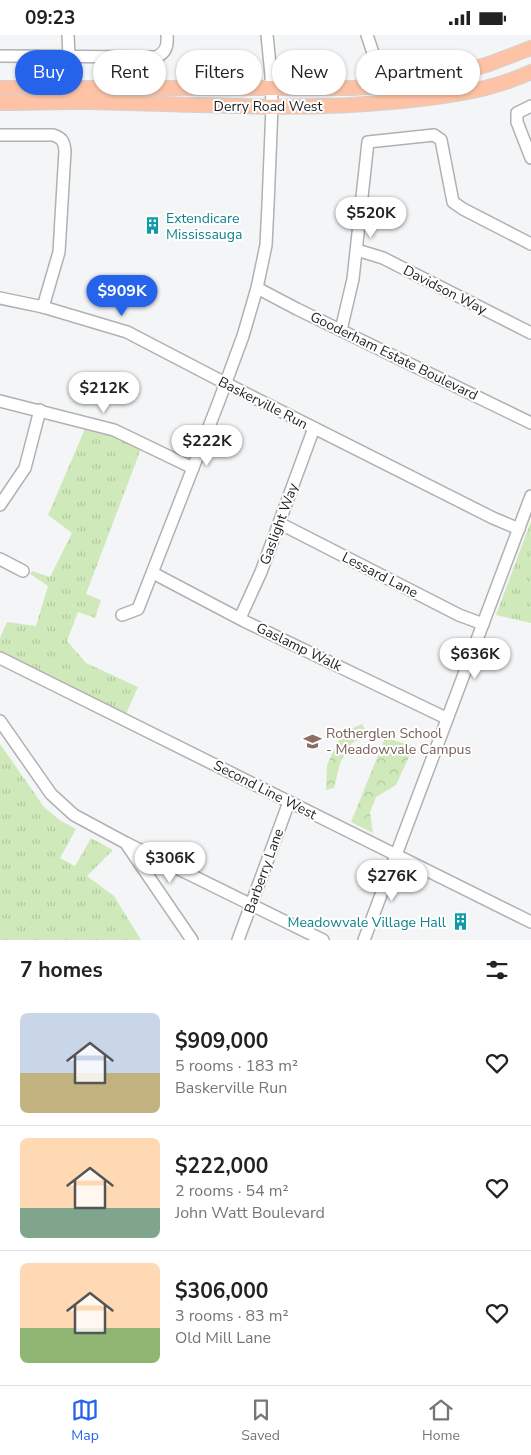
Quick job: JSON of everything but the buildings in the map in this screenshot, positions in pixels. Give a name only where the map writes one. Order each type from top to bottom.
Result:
[{"type":"main road","name":"Derry Road West","points":[[0,88],[353,88],[384,86],[420,82],[452,75],[489,64],[531,48]]},
{"type":"main road","name":"Derry Road West","points":[[0,103],[80,102],[272,107],[355,106],[432,98],[490,86],[531,72]]},
{"type":"street","points":[[68,35],[69,50]]},
{"type":"street","points":[[83,56],[160,56],[166,49],[167,35]]},
{"type":"street","points":[[122,615],[138,609],[153,573],[243,336],[258,288],[266,245],[272,107],[267,35]]},
{"type":"street","points":[[367,35],[372,50]]},
{"type":"street","points":[[0,56],[15,56]]},
{"type":"street","points":[[531,106],[517,113],[517,122],[531,157]]},
{"type":"street","points":[[0,135],[53,135],[61,138],[64,143],[59,252],[43,307]]},
{"type":"street","points":[[341,330],[354,279],[368,142],[434,135],[441,140],[453,202],[531,244]]},
{"type":"street","name":"Davidson Way","points":[[357,251],[383,258],[531,333]]},
{"type":"street","name":"Gooderham Estate Boulevard","points":[[258,288],[531,423]]},
{"type":"street","name":"Baskerville Run","points":[[0,298],[43,307],[127,332],[493,518],[519,529]]},
{"type":"street","points":[[0,401],[114,430],[193,468]]},
{"type":"street","points":[[0,505],[25,467],[40,410]]},
{"type":"street","name":"Gaslight Way","points":[[240,618],[261,572],[314,428]]},
{"type":"street","points":[[364,940],[446,718],[531,497]]},
{"type":"street","name":"Lessard Lane","points":[[279,523],[459,615],[482,624]]},
{"type":"street","points":[[0,559],[22,571]]},
{"type":"street","name":"Gaslamp Walk","points":[[153,573],[240,618],[446,718]]},
{"type":"street","name":"Second Line West","points":[[0,658],[531,922]]},
{"type":"street","points":[[0,721],[51,795],[74,815],[126,843],[323,940]]},
{"type":"street","name":"Barberry Lane","points":[[238,940],[289,802]]},
{"type":"street","points":[[126,843],[192,940]]},
{"type":"green space","points":[[85,429],[119,437],[142,446],[86,594],[101,600],[95,618],[78,612],[67,641],[86,663],[138,687],[126,714],[0,653],[0,638],[7,622],[36,626],[48,586],[30,574],[32,571],[50,577],[72,533],[48,515]]},
{"type":"green space","points":[[531,521],[531,623],[496,615]]},
{"type":"green space","points":[[362,724],[368,735],[352,743],[340,763],[334,788],[326,790],[327,765],[342,733]]},
{"type":"green space","points":[[385,738],[414,746],[396,785],[376,797],[370,812],[373,833],[351,822]]},
{"type":"green space","points":[[0,744],[44,807],[61,821],[76,829],[60,858],[75,866],[91,838],[113,850],[87,876],[114,896],[141,940],[0,940]]},
{"type":"place","name":"Extendicare Mississauga","points":[[152,226]]},
{"type":"place","name":"Rotherglen School - Meadowvale Campus","points":[[312,741]]},
{"type":"place","name":"Meadowvale Village Hall","points":[[460,922]]}]
